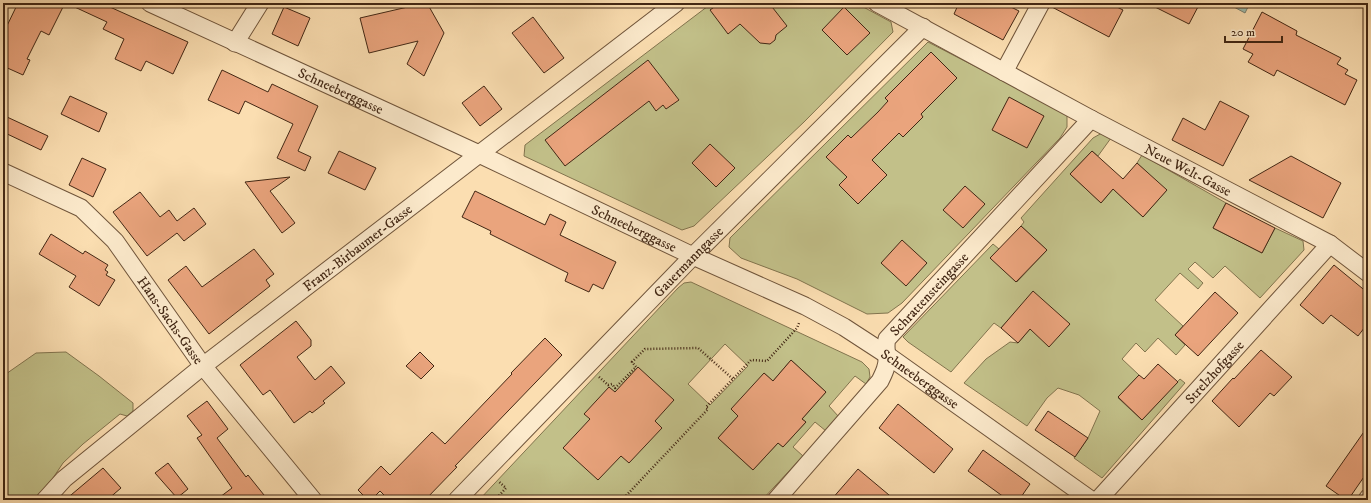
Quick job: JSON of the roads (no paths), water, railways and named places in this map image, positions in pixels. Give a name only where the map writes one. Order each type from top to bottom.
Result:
[{"type":"street","name":"Schneeberggasse","points":[[150,3],[479,154],[693,256],[805,306],[844,327],[887,355],[1091,500]]},
{"type":"street","points":[[235,43],[260,3]]},
{"type":"street","name":"Franz-Birbaumer-Gasse","points":[[45,500],[64,479],[203,366],[676,3]]},
{"type":"street","name":"Neue Welt-Gasse","points":[[877,3],[1091,119],[1330,244],[1368,273]]},
{"type":"street","points":[[1004,72],[1041,3]]},
{"type":"street","name":"Gauermanngasse","points":[[457,500],[693,256],[923,27]]},
{"type":"street","name":"Schrattensteingasse","points":[[776,500],[880,381],[886,368],[887,355],[885,347],[887,339],[1091,119]]},
{"type":"street","name":"Hans-Sachs-Gasse","points":[[3,172],[81,208],[115,241],[203,366],[313,500]]},
{"type":"street","name":"Strelzhofgasse","points":[[1098,500],[1330,244]]}]
